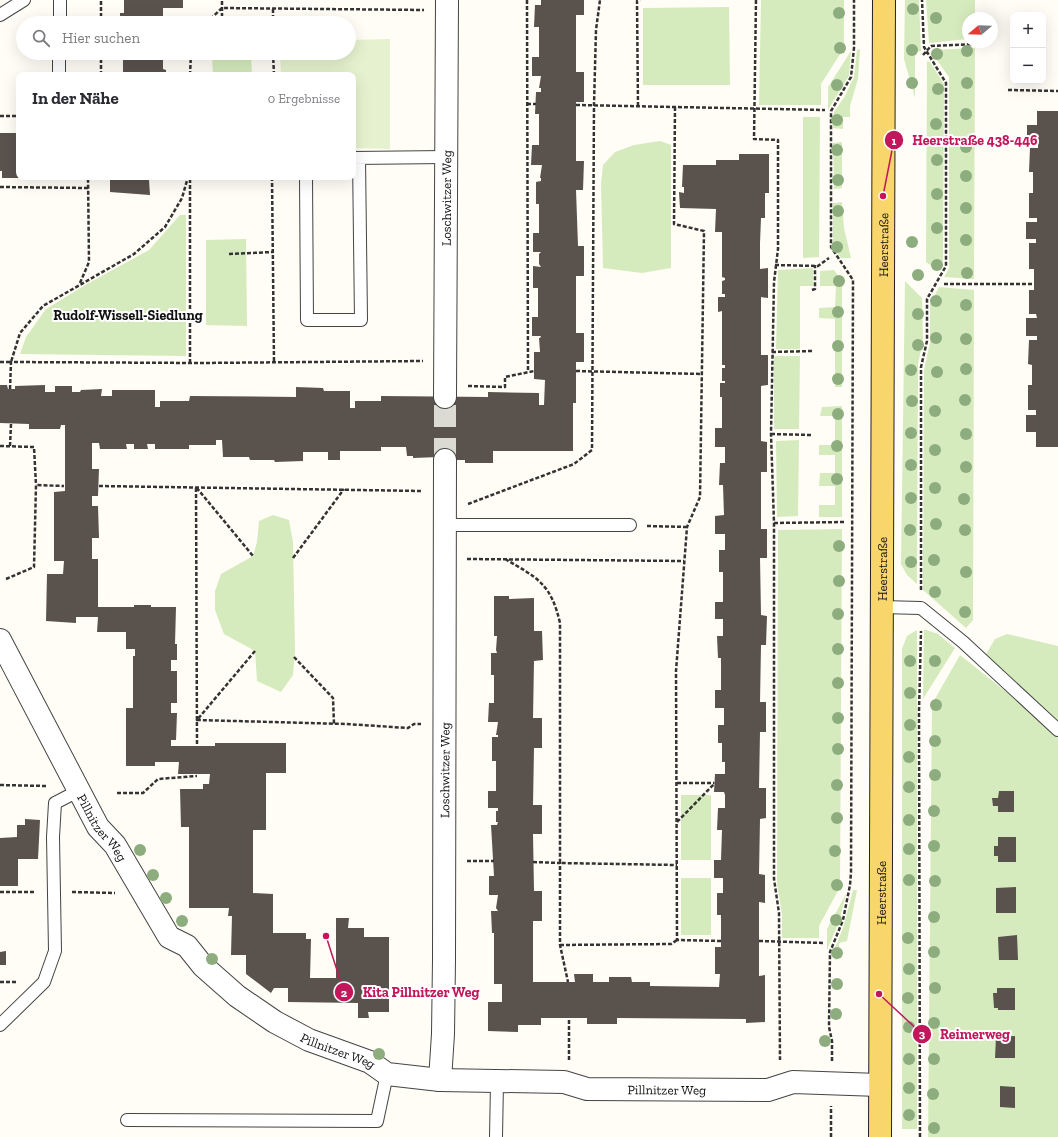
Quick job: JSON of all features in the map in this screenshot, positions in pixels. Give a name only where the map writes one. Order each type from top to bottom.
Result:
[{"type":"main road","name":"Heerstraße","points":[[880,1137],[884,0]]},
{"type":"street","name":"Loschwitzer Weg","points":[[445,391],[447,5]]},
{"type":"street","name":"Loschwitzer Weg","points":[[440,1080],[443,1034],[444,960],[445,460]]},
{"type":"street","name":"Pillnitzer Weg","points":[[0,640],[98,827],[115,845],[169,938],[187,946],[203,966],[237,996],[275,1022],[309,1040],[370,1062],[387,1074],[440,1080],[564,1082],[587,1089],[768,1090],[793,1082],[879,1085]]},
{"type":"lane","points":[[0,15],[24,0]]},
{"type":"lane","points":[[60,0],[60,16]]},
{"type":"lane","points":[[59,60],[59,72]]},
{"type":"lane","points":[[306,180],[306,320],[361,320],[356,158],[446,157]]},
{"type":"lane","points":[[444,525],[630,525]]},
{"type":"lane","points":[[881,607],[921,608],[963,642],[1058,730]]},
{"type":"lane","points":[[0,1024],[44,982],[55,951],[53,837],[55,803],[78,790]]},
{"type":"lane","points":[[127,1120],[377,1121],[387,1074]]},
{"type":"lane","points":[[496,1137],[497,1082]]},
{"type":"path","points":[[101,0],[101,16]]},
{"type":"path","points":[[222,0],[222,16]]},
{"type":"path","points":[[527,0],[528,372]]},
{"type":"path","points":[[466,505],[574,464],[592,450],[594,105],[596,30],[600,0]]},
{"type":"path","points":[[638,106],[638,1],[640,0]]},
{"type":"path","points":[[756,0],[754,139],[778,140],[778,249],[775,265],[771,434],[774,523],[774,879],[779,913],[780,1060]]},
{"type":"path","points":[[832,1066],[832,1041],[829,1027],[830,952],[843,920],[850,890],[851,872],[853,280],[831,247],[831,111],[851,77],[854,48],[854,0]]},
{"type":"path","points":[[920,1137],[919,712],[921,608],[921,367],[927,341],[927,299],[946,266],[946,83],[924,47],[922,0]]},
{"type":"path","points":[[213,16],[222,8],[273,9],[447,5]]},
{"type":"path","points":[[273,9],[273,16]]},
{"type":"path","points":[[923,55],[931,46],[962,45]]},
{"type":"path","points":[[101,60],[101,72]]},
{"type":"path","points":[[190,72],[191,60]]},
{"type":"path","points":[[273,60],[274,72]]},
{"type":"path","points":[[1008,90],[1058,91]]},
{"type":"path","points":[[527,104],[536,104]]},
{"type":"path","points":[[576,105],[825,110]]},
{"type":"path","points":[[675,107],[674,224],[704,231],[700,497],[687,528],[676,671],[678,940]]},
{"type":"path","points":[[0,116],[16,116]]},
{"type":"path","points":[[80,283],[89,262],[88,180]]},
{"type":"path","points":[[10,389],[11,362],[20,333],[43,306],[80,283],[134,254],[166,226],[182,198],[188,180]]},
{"type":"path","points":[[189,180],[190,362]]},
{"type":"path","points":[[272,180],[274,362]]},
{"type":"path","points":[[0,187],[88,188]]},
{"type":"path","points":[[229,254],[273,252]]},
{"type":"path","points":[[775,265],[815,265],[829,258]]},
{"type":"path","points":[[812,290],[815,289],[815,265]]},
{"type":"path","points":[[944,284],[1033,284]]},
{"type":"path","points":[[772,352],[812,351]]},
{"type":"path","points":[[0,362],[274,362],[426,360],[446,358]]},
{"type":"path","points":[[445,391],[505,387],[505,377],[534,371]]},
{"type":"path","points":[[576,371],[702,374]]},
{"type":"path","points":[[10,446],[11,424]]},
{"type":"path","points":[[771,434],[811,435]]},
{"type":"path","points":[[0,446],[34,447],[36,485],[34,567],[6,579]]},
{"type":"path","points":[[36,485],[64,486]]},
{"type":"path","points":[[99,486],[445,491]]},
{"type":"path","points":[[196,487],[253,556]]},
{"type":"path","points":[[196,487],[197,744]]},
{"type":"path","points":[[294,558],[345,489]]},
{"type":"path","points":[[774,523],[846,522]]},
{"type":"path","points":[[630,525],[687,528]]},
{"type":"path","points":[[444,558],[684,561]]},
{"type":"path","points":[[505,559],[532,574],[545,586],[552,596],[560,622],[560,945],[568,982]]},
{"type":"path","points":[[197,720],[254,650]]},
{"type":"path","points":[[294,657],[333,698],[334,724]]},
{"type":"path","points":[[197,720],[408,728],[414,724],[444,724]]},
{"type":"path","points":[[117,793],[143,793],[158,779],[197,776]]},
{"type":"path","points":[[676,783],[715,783],[677,822]]},
{"type":"path","points":[[0,785],[40,786]]},
{"type":"path","points":[[533,862],[677,865]]},
{"type":"path","points":[[0,892],[54,892]]},
{"type":"path","points":[[70,892],[114,893]]},
{"type":"path","points":[[560,945],[671,944],[678,940],[721,941]]},
{"type":"path","points":[[759,941],[824,943]]},
{"type":"path","points":[[568,1060],[569,1018]]},
{"type":"path","points":[[831,1099],[831,1137]]},
{"type":"green space","points":[[761,0],[844,0],[844,48],[821,84],[821,105],[759,105]]},
{"type":"green space","points":[[905,0],[919,0],[921,51],[915,52],[915,98],[904,59]]},
{"type":"green space","points":[[926,0],[975,0],[975,12],[962,12],[962,40],[929,43]]},
{"type":"green space","points":[[729,7],[730,85],[643,85],[643,8]]},
{"type":"green space","points":[[390,39],[390,149],[356,148],[356,72],[281,72],[280,60],[356,60],[356,40]]},
{"type":"green space","points":[[975,48],[974,279],[944,277],[949,268],[949,77],[931,52],[932,50]]},
{"type":"green space","points":[[860,49],[858,79],[850,106],[850,117],[843,117],[843,129],[833,128],[834,112],[845,96],[854,77],[857,50]]},
{"type":"green space","points":[[851,51],[849,76],[828,110],[828,87]]},
{"type":"green space","points":[[212,60],[251,60],[252,72],[213,72]]},
{"type":"green space","points":[[927,61],[930,62],[944,84],[943,261],[938,271],[926,262]]},
{"type":"green space","points":[[803,117],[820,117],[819,257],[803,258]]},
{"type":"green space","points":[[660,141],[671,145],[671,268],[642,273],[603,268],[601,184],[603,165],[615,152],[634,145]]},
{"type":"green space","points":[[842,142],[842,188],[834,189],[833,143]]},
{"type":"green space","points":[[842,202],[844,228],[851,258],[841,258],[833,247],[833,203]]},
{"type":"green space","points":[[180,215],[186,215],[186,356],[20,354],[26,337],[46,309],[87,284],[149,250]]},
{"type":"green space","points":[[246,239],[247,326],[206,325],[206,240]]},
{"type":"green space","points":[[813,268],[813,286],[800,286],[800,349],[776,349],[778,270]]},
{"type":"green space","points":[[834,270],[842,281],[842,387],[835,387],[835,319],[819,318],[819,308],[835,307],[836,286],[820,286],[820,271]]},
{"type":"green space","points":[[905,281],[922,298],[923,340],[918,364],[917,584],[907,575],[901,564]]},
{"type":"green space","points":[[939,287],[974,290],[973,620],[966,628],[923,590],[924,370],[930,342],[930,304]]},
{"type":"green space","points":[[774,356],[800,356],[799,429],[774,429]]},
{"type":"green space","points":[[842,406],[842,517],[819,517],[819,505],[835,505],[835,486],[819,486],[820,473],[835,473],[835,455],[819,455],[819,445],[835,445],[835,416],[820,416],[822,407]]},
{"type":"green space","points":[[799,440],[798,516],[777,517],[776,441]]},
{"type":"green space","points":[[273,515],[289,520],[293,542],[295,651],[293,675],[281,692],[257,681],[255,651],[224,634],[215,610],[215,591],[221,574],[253,556],[257,542],[259,521]]},
{"type":"green space","points":[[842,529],[840,887],[819,926],[819,938],[782,938],[782,914],[777,884],[778,530]]},
{"type":"green space","points":[[924,629],[938,634],[955,648],[923,699]]},
{"type":"green space","points":[[917,630],[917,1129],[902,1129],[902,649],[907,636]]},
{"type":"green space","points":[[1007,634],[1058,646],[1058,727],[986,654],[995,639]]},
{"type":"green space","points":[[960,655],[1058,733],[1058,1137],[928,1137],[932,704]]},
{"type":"green space","points":[[681,795],[711,795],[711,860],[681,860]]},
{"type":"green space","points":[[681,878],[711,878],[711,935],[681,935]]},
{"type":"green space","points":[[853,890],[857,890],[847,941],[839,943],[839,959],[835,960],[835,948],[843,928]]},
{"type":"green space","points":[[846,894],[839,922],[827,950],[827,929]]},
{"type":"building","points":[[124,0],[183,0],[183,8],[163,8],[163,16],[120,16],[120,13],[124,13]]},
{"type":"building","points":[[541,0],[584,0],[584,15],[576,15],[576,72],[584,72],[584,102],[576,102],[576,161],[584,161],[583,190],[576,190],[578,246],[584,246],[584,276],[576,276],[576,333],[584,333],[584,362],[576,362],[576,403],[573,403],[573,451],[493,451],[493,463],[465,463],[465,460],[440,460],[439,457],[413,458],[413,456],[407,456],[406,447],[381,447],[381,451],[340,451],[340,460],[328,460],[328,452],[303,452],[303,461],[275,462],[274,460],[250,460],[249,457],[223,457],[222,440],[216,440],[216,445],[189,445],[189,449],[155,449],[155,444],[147,444],[148,449],[134,449],[134,444],[126,444],[127,449],[100,449],[99,443],[92,443],[92,469],[99,469],[98,496],[92,496],[92,506],[98,506],[99,538],[92,538],[92,559],[98,559],[98,607],[134,607],[134,605],[151,605],[151,607],[176,607],[175,644],[177,644],[177,660],[171,660],[171,671],[177,671],[177,703],[171,703],[171,713],[177,713],[176,740],[171,740],[171,746],[215,746],[215,743],[286,743],[286,773],[266,773],[266,830],[253,830],[253,893],[273,894],[273,933],[306,933],[306,939],[311,939],[310,978],[336,978],[336,918],[349,918],[348,928],[364,928],[364,937],[389,937],[389,1012],[368,1012],[369,1018],[358,1018],[358,1003],[288,1002],[288,988],[274,988],[271,993],[246,974],[246,955],[231,955],[232,916],[228,916],[229,908],[189,908],[189,827],[181,827],[180,789],[203,789],[203,784],[209,784],[210,774],[178,774],[179,762],[155,762],[155,766],[126,766],[126,708],[133,708],[133,656],[135,656],[135,649],[126,649],[126,632],[97,632],[98,617],[76,617],[76,623],[46,621],[47,574],[63,574],[64,561],[54,561],[54,492],[65,491],[65,425],[61,425],[60,429],[29,429],[29,424],[0,423],[0,385],[7,385],[8,389],[15,389],[15,386],[45,385],[45,392],[55,392],[55,386],[72,386],[72,392],[102,389],[101,396],[112,396],[112,390],[155,390],[155,407],[160,407],[160,401],[189,401],[190,396],[296,397],[296,387],[323,388],[324,391],[350,391],[350,408],[355,408],[355,401],[381,401],[381,396],[488,397],[488,392],[539,393],[539,405],[544,405],[545,380],[534,379],[534,352],[540,352],[539,338],[541,336],[532,336],[532,317],[538,317],[538,288],[533,288],[533,266],[541,267],[539,264],[539,254],[541,252],[533,252],[533,233],[539,233],[539,204],[536,204],[536,182],[541,181],[542,165],[531,165],[532,145],[539,145],[539,114],[535,114],[536,92],[541,92],[541,88],[539,88],[541,76],[532,76],[532,57],[539,57],[539,27],[534,27],[535,5],[541,5]]},
{"type":"building","points":[[123,60],[163,60],[163,69],[166,70],[166,72],[123,72]]},
{"type":"building","points":[[1037,111],[1058,111],[1058,447],[1036,447],[1036,432],[1026,432],[1026,415],[1036,415],[1036,410],[1028,410],[1028,385],[1032,385],[1032,365],[1028,364],[1029,340],[1037,340],[1037,336],[1026,336],[1026,318],[1037,318],[1036,314],[1029,314],[1029,290],[1034,290],[1034,269],[1029,269],[1029,243],[1036,243],[1036,239],[1026,239],[1026,222],[1037,222],[1037,218],[1029,218],[1029,193],[1033,193],[1033,172],[1029,172],[1030,148],[1038,148],[1038,144],[1027,144],[1027,125],[1037,125]]},
{"type":"building","points":[[0,133],[16,133],[16,178],[2,178],[2,171],[0,171]]},
{"type":"building","points":[[739,154],[769,154],[769,193],[765,193],[765,218],[761,218],[760,243],[760,269],[768,268],[768,298],[761,297],[761,355],[768,355],[768,385],[761,386],[761,441],[767,442],[767,472],[761,472],[761,529],[767,529],[767,558],[760,558],[761,615],[767,616],[766,645],[761,645],[760,702],[766,702],[766,732],[760,732],[759,788],[766,788],[766,818],[760,819],[759,874],[765,875],[765,903],[759,902],[759,976],[765,975],[765,1022],[746,1023],[746,1019],[617,1018],[617,1024],[587,1024],[587,1018],[541,1018],[541,1025],[518,1025],[518,1032],[488,1031],[488,1002],[502,1002],[502,984],[494,984],[494,933],[492,933],[491,911],[498,911],[496,908],[498,895],[489,895],[489,876],[494,876],[491,825],[497,825],[498,822],[496,822],[496,811],[498,811],[498,808],[488,808],[488,791],[496,791],[496,761],[492,761],[492,737],[498,737],[498,735],[496,735],[498,722],[488,722],[489,703],[494,703],[494,675],[491,675],[491,653],[497,653],[497,636],[494,636],[494,596],[509,596],[509,599],[534,598],[534,631],[542,631],[543,660],[534,661],[533,718],[542,718],[542,748],[534,748],[533,805],[542,805],[542,834],[533,834],[534,891],[542,891],[542,921],[533,921],[533,982],[575,982],[574,974],[593,974],[593,982],[609,982],[609,977],[631,977],[632,982],[650,982],[650,986],[719,987],[720,974],[715,974],[715,947],[721,947],[721,915],[717,915],[717,893],[723,893],[723,878],[714,878],[714,860],[721,860],[722,830],[717,830],[718,808],[725,808],[725,795],[724,792],[714,792],[715,774],[725,774],[725,762],[722,762],[722,743],[718,743],[718,725],[724,725],[724,708],[715,708],[715,690],[721,690],[721,658],[718,658],[717,636],[723,636],[723,619],[715,619],[715,602],[723,602],[723,572],[719,572],[719,550],[725,550],[725,534],[715,534],[715,516],[724,515],[723,485],[719,485],[720,463],[725,463],[725,447],[715,447],[715,428],[722,428],[722,397],[720,397],[720,383],[725,383],[725,381],[722,381],[722,368],[725,368],[725,365],[722,365],[722,311],[718,312],[718,297],[725,297],[725,294],[722,294],[722,281],[725,280],[725,278],[722,277],[722,232],[715,232],[716,209],[680,208],[679,192],[684,193],[684,187],[682,187],[683,165],[716,165],[716,160],[739,160]]},
{"type":"building","points":[[110,180],[149,180],[150,195],[110,192]]},
{"type":"building","points":[[999,791],[1014,791],[1014,812],[998,812],[998,806],[993,806],[992,798],[998,798]]},
{"type":"building","points":[[25,819],[40,820],[38,859],[18,859],[18,886],[0,886],[0,838],[17,837],[17,825],[25,825]]},
{"type":"building","points":[[998,837],[1016,837],[1016,862],[998,862],[998,856],[994,856],[994,846],[998,846]]},
{"type":"building","points":[[1016,887],[1016,913],[996,913],[996,888]]},
{"type":"building","points":[[1017,935],[1018,960],[999,960],[998,937]]},
{"type":"building","points":[[6,951],[6,965],[0,965],[0,952]]},
{"type":"building","points":[[997,988],[1015,988],[1015,1010],[998,1010],[998,1008],[994,1008],[993,993],[997,993]]},
{"type":"building","points":[[1015,1036],[1015,1058],[995,1058],[996,1037]]},
{"type":"building","points":[[1000,1086],[1015,1087],[1015,1108],[1000,1107]]},
{"type":"tunnel","points":[[445,397],[445,460]]},
{"type":"place","name":"Heerstraße 438-446","points":[[883,196]]},
{"type":"place","name":"Kita Pillnitzer Weg","points":[[326,936]]},
{"type":"place","name":"Reimerweg","points":[[879,994]]},
{"type":"district","name":"Rudolf-Wissell-Siedlung","points":[[128,315]]}]
